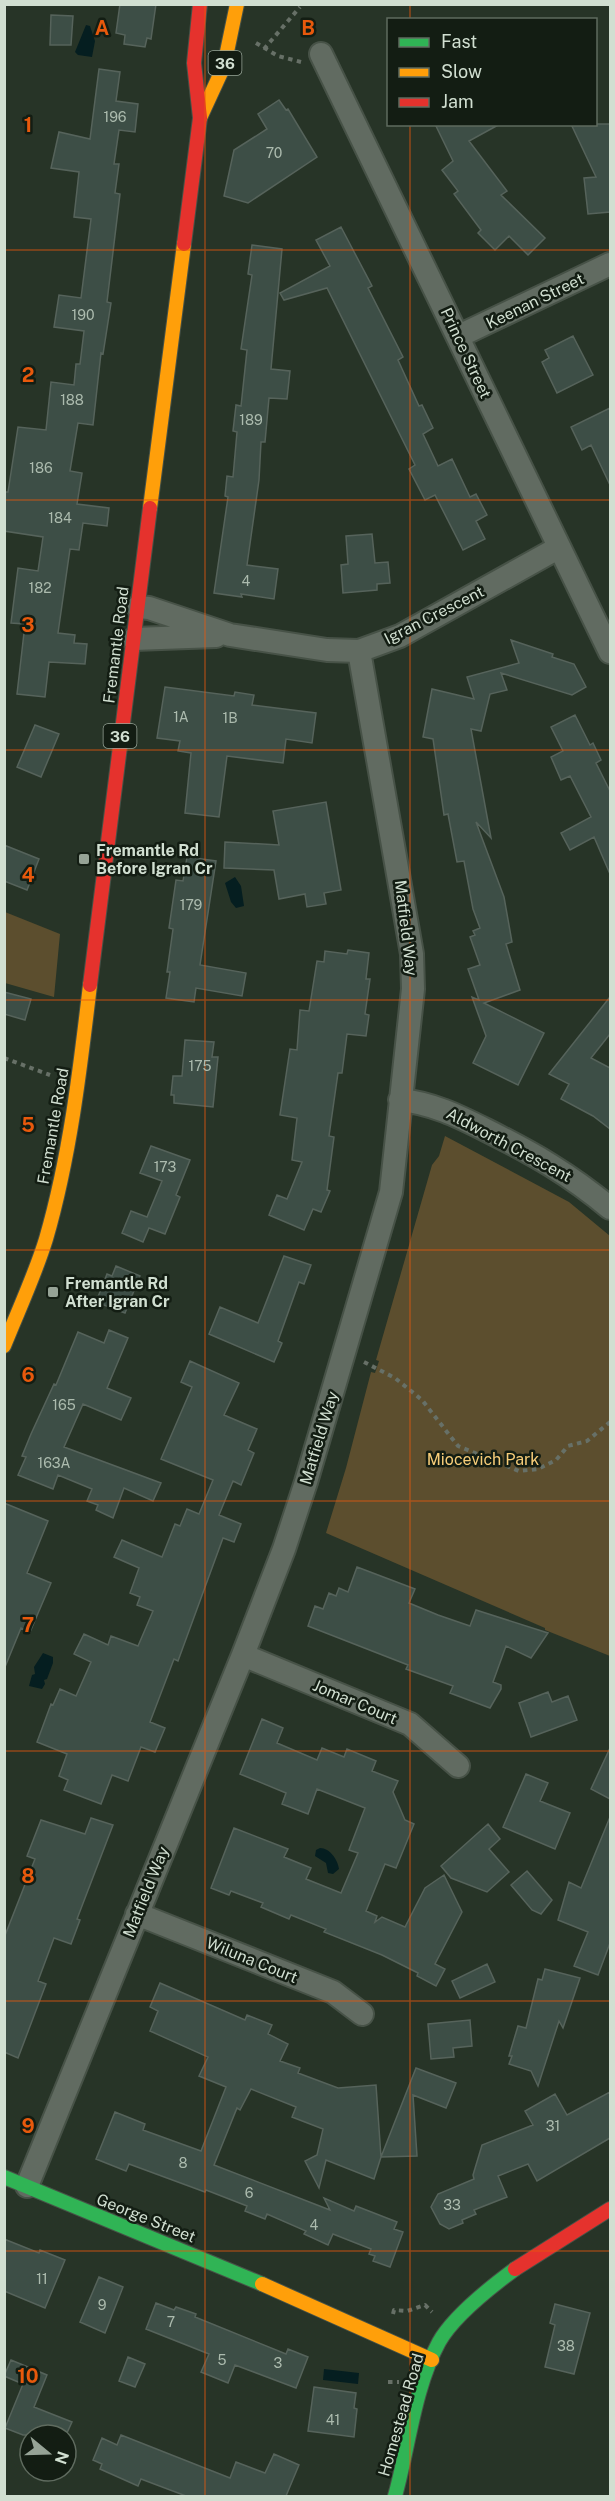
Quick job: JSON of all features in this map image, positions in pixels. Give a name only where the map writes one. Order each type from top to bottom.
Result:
[{"type":"main road","name":"Fremantle Road","points":[[4,1346],[45,1241],[62,1177],[77,1092],[111,807],[200,118],[194,63],[200,4]]},
{"type":"main road","name":"Fremantle Road","points":[[200,118],[224,66],[237,4]]},
{"type":"main road","name":"George Street","points":[[4,2177],[275,2289],[316,2309],[422,2346],[432,2360]]},
{"type":"main road","name":"Homestead Road","points":[[396,2430],[392,2451],[395,2496],[407,2455],[415,2412],[432,2360],[422,2346],[499,2280],[610,2209]]},
{"type":"main road","name":"Homestead Road","points":[[508,2258],[546,2248]]},
{"type":"main road","name":"George Street","points":[[275,2289],[348,2307]]},
{"type":"street","name":"Prince Street","points":[[321,54],[610,652]]},
{"type":"street","name":"Keenan Street","points":[[459,336],[610,264]]},
{"type":"street","name":"Igran Crescent","points":[[138,607],[148,608],[230,635],[327,650],[359,651],[400,636],[558,548]]},
{"type":"street","name":"Igran Crescent","points":[[134,639],[230,635]]},
{"type":"street","name":"Matfield Way","points":[[27,2186],[284,1549],[306,1482],[391,1192],[413,989],[412,954],[359,651]]},
{"type":"street","name":"Aldworth Crescent","points":[[400,1100],[418,1102],[446,1110],[529,1151],[573,1178],[610,1208]]},
{"type":"street","name":"Jomar Court","points":[[243,1654],[410,1724],[458,1766]]},
{"type":"street","name":"Wiluna Court","points":[[137,1914],[333,1992],[362,2014]]},
{"type":"path","points":[[264,49],[300,7]]},
{"type":"path","points":[[250,36],[264,49],[300,63]]},
{"type":"path","points":[[4,1058],[50,1075]]},
{"type":"path","points":[[357,1359],[395,1378],[422,1400],[458,1446],[519,1471],[537,1469],[556,1460],[568,1446],[587,1441],[610,1422]]},
{"type":"green space","points":[[5,912],[60,934],[54,997],[5,983]]},
{"type":"green space","name":"Miocevich Park","points":[[445,1136],[569,1202],[610,1236],[610,1656],[545,1630],[545,1628],[326,1533],[371,1372],[375,1373],[379,1361],[376,1360],[432,1165],[439,1156]]},
{"type":"water","points":[[86,25],[90,26],[95,41],[92,57],[78,55],[75,52]]},
{"type":"water","points":[[235,877],[241,886],[244,906],[236,908],[231,902],[225,883]]},
{"type":"water","points":[[43,1653],[53,1657],[53,1663],[42,1689],[29,1686],[32,1675],[35,1674],[34,1667]]},
{"type":"water","points":[[320,1848],[330,1852],[337,1862],[339,1869],[333,1874],[328,1873],[326,1863],[315,1856],[316,1850]]},
{"type":"water","points":[[324,2369],[359,2373],[358,2384],[323,2380]]},
{"type":"building","points":[[120,4],[156,4],[151,39],[147,38],[145,47],[124,44],[125,35],[116,33]]},
{"type":"building","points":[[51,15],[73,16],[71,45],[50,45]]},
{"type":"building","points":[[99,69],[120,72],[116,101],[138,104],[135,132],[119,130],[114,164],[119,164],[115,193],[120,194],[107,302],[111,303],[103,354],[101,353],[93,425],[78,423],[70,471],[82,473],[77,504],[109,508],[107,526],[83,523],[79,550],[70,549],[58,633],[75,635],[74,643],[87,644],[85,664],[49,662],[45,697],[17,694],[25,624],[11,623],[18,568],[38,571],[43,537],[4,531],[4,492],[8,492],[18,427],[46,430],[51,382],[74,385],[76,364],[80,364],[84,331],[54,327],[59,295],[81,298],[91,219],[74,217],[79,172],[51,168],[59,132],[90,139]]},
{"type":"building","points":[[279,100],[286,110],[288,109],[317,157],[248,203],[224,196],[234,150],[267,129],[258,114]]},
{"type":"building","points":[[610,124],[610,212],[588,214],[584,178],[596,177],[572,126]]},
{"type":"building","points":[[436,126],[496,126],[469,141],[507,191],[501,195],[545,238],[528,255],[509,236],[495,250],[478,233],[481,230],[454,194],[458,191],[442,170],[453,161]]},
{"type":"building","points":[[341,227],[372,286],[368,288],[403,357],[398,360],[419,406],[422,405],[433,428],[423,434],[438,466],[452,459],[470,497],[476,494],[487,515],[476,521],[485,539],[463,550],[435,495],[425,500],[409,469],[415,465],[327,288],[284,300],[280,293],[330,266],[316,240]]},
{"type":"building","points":[[252,245],[282,249],[271,369],[290,371],[287,399],[269,398],[265,442],[261,442],[259,480],[247,565],[278,569],[274,599],[214,593],[228,497],[225,496],[227,476],[233,477],[237,432],[233,431],[236,405],[241,406],[247,350],[241,349],[252,275],[248,274]]},
{"type":"building","points":[[573,336],[593,375],[557,393],[542,362],[549,358],[545,350]]},
{"type":"building","points":[[610,408],[610,485],[591,445],[582,450],[571,427]]},
{"type":"building","points":[[372,534],[375,563],[388,562],[390,583],[377,584],[377,590],[343,593],[341,565],[348,564],[346,536]]},
{"type":"building","points":[[511,640],[553,654],[552,657],[574,664],[586,687],[572,695],[501,673],[507,690],[490,694],[481,731],[471,729],[491,838],[476,822],[504,897],[512,942],[506,944],[520,990],[484,1003],[544,1033],[518,1085],[473,1063],[486,1036],[472,997],[479,1000],[468,969],[480,965],[470,937],[475,935],[473,931],[480,928],[473,909],[464,861],[457,862],[448,814],[444,815],[433,739],[423,737],[432,689],[474,699],[467,677],[519,663]]},
{"type":"building","points":[[165,687],[234,696],[235,692],[254,695],[252,705],[316,713],[312,743],[286,739],[283,763],[227,756],[219,817],[185,813],[191,753],[178,751],[180,741],[157,738]]},
{"type":"building","points":[[575,715],[590,745],[593,743],[601,760],[596,763],[610,791],[610,874],[594,837],[570,850],[561,833],[591,817],[570,776],[561,780],[551,757],[563,751],[551,727]]},
{"type":"building","points":[[35,725],[59,734],[41,777],[17,767]]},
{"type":"building","points":[[326,802],[341,890],[324,893],[326,904],[307,907],[305,894],[279,899],[274,870],[224,868],[225,842],[279,845],[273,811]]},
{"type":"building","points":[[4,845],[39,859],[27,890],[4,881]]},
{"type":"building","points":[[187,857],[216,861],[200,965],[246,973],[242,996],[196,988],[194,1002],[166,998],[173,929],[169,928],[176,880],[183,881]]},
{"type":"building","points":[[348,950],[369,953],[366,979],[370,979],[365,1014],[369,1015],[366,1036],[347,1034],[342,1073],[338,1073],[329,1136],[334,1137],[327,1190],[330,1191],[321,1212],[313,1209],[304,1230],[269,1215],[277,1195],[287,1199],[302,1162],[292,1160],[297,1118],[280,1115],[290,1049],[297,1050],[300,1010],[309,1011],[317,961],[324,962],[325,951],[347,954]]},
{"type":"building","points":[[4,992],[31,999],[25,1020],[4,1014]]},
{"type":"building","points":[[610,997],[610,1034],[591,1058],[610,1068],[610,1129],[593,1116],[561,1099],[569,1084],[549,1074]]},
{"type":"building","points":[[185,1040],[214,1042],[212,1057],[218,1057],[213,1107],[174,1103],[174,1095],[171,1095],[173,1076],[182,1076]]},
{"type":"building","points":[[151,1146],[190,1160],[176,1195],[180,1197],[165,1234],[149,1228],[143,1242],[122,1233],[131,1211],[147,1217],[162,1181],[140,1173]]},
{"type":"building","points":[[284,1256],[311,1265],[304,1284],[299,1282],[278,1341],[282,1343],[274,1362],[209,1334],[220,1307],[258,1323]]},
{"type":"building","points":[[116,1266],[140,1276],[125,1313],[96,1302],[107,1274],[112,1276]]},
{"type":"building","points":[[109,1330],[128,1338],[107,1388],[131,1398],[121,1420],[83,1404],[64,1447],[161,1483],[153,1501],[124,1488],[113,1518],[96,1510],[98,1505],[87,1501],[92,1489],[58,1475],[53,1489],[18,1475],[26,1457],[22,1456],[31,1434],[54,1384],[56,1385],[78,1332],[104,1343]]},
{"type":"building","points":[[190,1361],[239,1383],[224,1415],[257,1429],[248,1450],[254,1453],[241,1485],[233,1481],[219,1515],[241,1524],[234,1542],[223,1538],[178,1661],[174,1659],[150,1722],[165,1728],[155,1752],[141,1747],[128,1781],[112,1775],[101,1804],[64,1790],[68,1780],[59,1776],[67,1754],[37,1742],[51,1704],[53,1705],[60,1689],[76,1696],[91,1662],[74,1654],[84,1634],[108,1645],[111,1636],[138,1646],[153,1611],[137,1605],[140,1597],[130,1593],[139,1568],[114,1557],[122,1540],[162,1557],[175,1524],[180,1526],[187,1509],[199,1514],[213,1480],[161,1459],[192,1387],[181,1382]]},
{"type":"building","points":[[4,1503],[48,1521],[27,1573],[51,1583],[30,1632],[21,1628],[5,1667]]},
{"type":"building","points":[[357,1567],[415,1589],[409,1603],[438,1615],[470,1626],[476,1610],[548,1633],[531,1658],[506,1646],[493,1682],[501,1685],[501,1689],[490,1708],[450,1693],[453,1686],[406,1669],[408,1665],[308,1626],[315,1606],[323,1609],[329,1593],[336,1596],[339,1588],[348,1592]]},
{"type":"building","points":[[548,1692],[552,1702],[568,1696],[577,1720],[531,1737],[519,1703]]},
{"type":"building","points":[[262,1719],[283,1728],[277,1743],[317,1760],[322,1748],[344,1757],[347,1749],[376,1761],[372,1771],[398,1781],[393,1792],[405,1820],[414,1824],[396,1868],[385,1864],[366,1911],[377,1916],[375,1922],[382,1917],[405,1927],[425,1888],[444,1875],[462,1912],[435,1964],[445,1969],[436,1986],[417,1976],[418,1973],[382,1955],[324,1932],[326,1929],[291,1915],[289,1919],[261,1907],[263,1903],[231,1891],[229,1895],[211,1888],[234,1828],[288,1849],[284,1857],[311,1868],[306,1879],[341,1893],[358,1853],[349,1850],[365,1808],[317,1789],[308,1814],[282,1804],[286,1793],[240,1774]]},
{"type":"building","points":[[610,1748],[610,1799],[591,1789]]},
{"type":"building","points":[[526,1774],[548,1783],[540,1801],[570,1813],[555,1849],[503,1827]]},
{"type":"building","points":[[610,1817],[610,1943],[598,1975],[574,1966],[588,1932],[558,1920],[569,1882],[581,1888]]},
{"type":"building","points":[[91,1818],[113,1825],[77,1919],[80,1920],[71,1944],[54,1938],[38,1981],[46,1984],[18,2058],[4,2052],[4,1938],[35,1859],[27,1856],[41,1820],[85,1834]]},
{"type":"building","points":[[488,1824],[500,1839],[489,1849],[509,1872],[487,1892],[451,1878],[441,1866]]},
{"type":"building","points":[[527,1871],[552,1900],[541,1914],[532,1910],[511,1885]]},
{"type":"building","points":[[487,1964],[495,1982],[460,1998],[452,1981]]},
{"type":"building","points":[[545,1969],[580,1978],[563,2028],[559,2021],[538,2086],[531,2071],[509,2064],[512,2056],[509,2056],[518,2026],[526,2028],[538,1979],[542,1980]]},
{"type":"building","points":[[160,1983],[245,2020],[247,2015],[272,2025],[268,2034],[288,2044],[280,2061],[300,2068],[298,2073],[338,2088],[376,2085],[381,2157],[374,2179],[326,2160],[319,2188],[305,2161],[317,2155],[323,2129],[292,2117],[296,2107],[251,2089],[240,2110],[237,2108],[214,2165],[330,2210],[324,2198],[354,2211],[356,2206],[397,2222],[394,2229],[403,2232],[390,2267],[373,2261],[375,2256],[369,2254],[371,2249],[333,2234],[328,2245],[304,2234],[306,2231],[267,2214],[265,2219],[245,2211],[247,2206],[206,2190],[205,2192],[129,2164],[126,2171],[96,2159],[115,2112],[145,2124],[143,2130],[201,2151],[226,2087],[199,2076],[208,2057],[150,2031],[158,2011],[150,2007]]},
{"type":"building","points":[[470,2020],[472,2046],[453,2048],[454,2057],[431,2059],[428,2024]]},
{"type":"building","points":[[416,2068],[456,2083],[446,2108],[413,2095],[417,2156],[381,2157]]},
{"type":"building","points":[[610,2092],[610,2138],[537,2181],[528,2164],[498,2176],[507,2197],[474,2210],[476,2214],[449,2229],[440,2224],[431,2207],[438,2194],[474,2179],[473,2175],[482,2145],[533,2125],[525,2111],[555,2094],[567,2115]]},
{"type":"building","points":[[4,2239],[39,2253],[40,2250],[65,2260],[45,2308],[4,2291]]},
{"type":"building","points":[[99,2277],[123,2287],[105,2333],[80,2322]]},
{"type":"building","points":[[156,2303],[174,2310],[176,2307],[196,2314],[195,2317],[286,2354],[288,2349],[308,2357],[296,2388],[235,2365],[228,2383],[201,2372],[209,2354],[146,2329]]},
{"type":"building","points":[[555,2304],[590,2313],[574,2374],[545,2367],[555,2325],[550,2323]]},
{"type":"building","points":[[128,2357],[145,2364],[135,2387],[119,2381]]},
{"type":"building","points":[[11,2360],[47,2375],[34,2407],[72,2423],[18,2423],[18,2433],[5,2428],[23,2384],[4,2376]]},
{"type":"building","points":[[314,2387],[356,2393],[354,2437],[308,2431]]},
{"type":"building","points":[[121,2435],[230,2478],[236,2462],[265,2473],[274,2454],[299,2465],[286,2496],[186,2496],[141,2479],[138,2486],[100,2469],[102,2464],[93,2460],[102,2438],[117,2445]]},
{"type":"traffic: fast","points":[[4,2177],[262,2284]]},
{"type":"traffic: fast","points":[[395,2496],[418,2398],[439,2342],[463,2312],[515,2269]]},
{"type":"traffic: slow","points":[[200,118],[224,66],[237,4]]},
{"type":"traffic: slow","points":[[150,508],[184,244]]},
{"type":"traffic: slow","points":[[4,1346],[37,1266],[62,1176],[90,985]]},
{"type":"traffic: slow","points":[[262,2284],[432,2360]]},
{"type":"traffic: jam","points":[[184,244],[200,118],[194,63],[200,4]]},
{"type":"traffic: jam","points":[[90,985],[150,508]]},
{"type":"traffic: jam","points":[[515,2269],[610,2209]]},
{"type":"place","name":"Fremantle Rd Before Igran Cr","points":[[84,859]]},
{"type":"place","name":"Fremantle Rd After Igran Cr","points":[[53,1292]]}]
